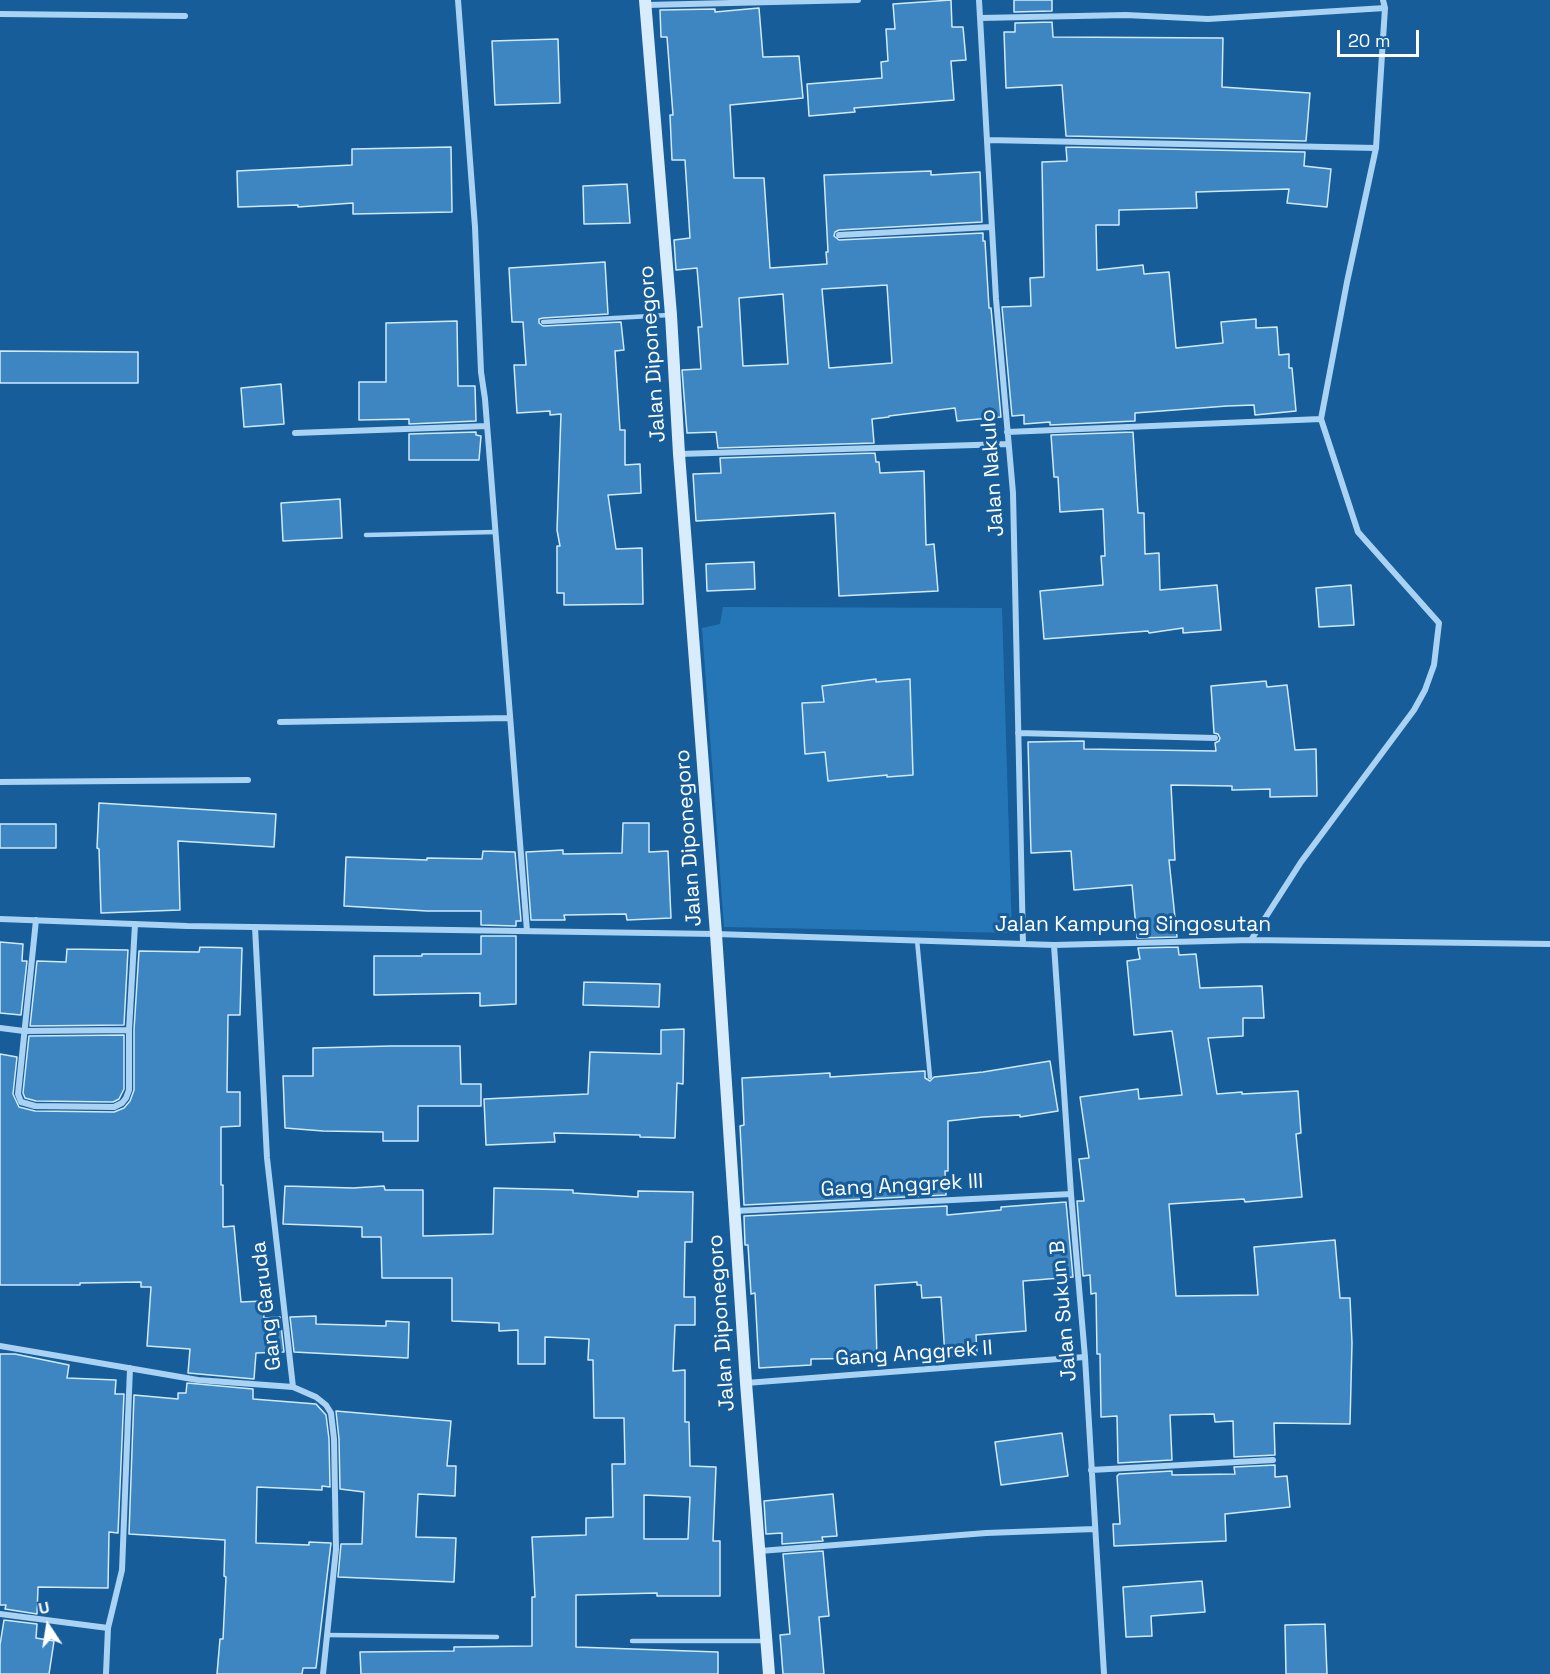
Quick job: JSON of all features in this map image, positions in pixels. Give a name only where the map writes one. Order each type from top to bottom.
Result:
[{"type":"street","points":[[458,0],[475,227],[480,372],[487,426],[527,931]]},
{"type":"street","points":[[646,3],[858,0]]},
{"type":"street","name":"Jalan Nakulo","points":[[979,0],[992,227],[1013,494],[1023,944]]},
{"type":"street","points":[[1251,940],[1301,862],[1414,710],[1425,690],[1434,665],[1440,623],[1358,532],[1321,419],[1376,148],[1385,8],[1383,0]]},
{"type":"street","name":"Jalan Diponegoro","points":[[646,3],[671,315],[679,454],[769,1674]]},
{"type":"street","points":[[980,18],[1126,15],[1208,19],[1385,8]]},
{"type":"street","points":[[0,14],[185,16]]},
{"type":"street","points":[[987,140],[1376,148]]},
{"type":"street","points":[[838,235],[992,227]]},
{"type":"street","points":[[1007,432],[1321,419]]},
{"type":"street","points":[[295,433],[487,426]]},
{"type":"street","points":[[679,454],[1008,444]]},
{"type":"street","points":[[280,722],[510,718]]},
{"type":"street","points":[[1018,733],[1215,738]]},
{"type":"street","points":[[0,782],[248,780]]},
{"type":"street","name":"Jalan Kampung Singosutan","points":[[0,919],[255,927],[716,934],[1054,945],[1251,940],[1550,944]]},
{"type":"street","points":[[36,920],[18,1094],[21,1102],[35,1106],[114,1107],[126,1098],[129,1090],[129,1030],[135,924]]},
{"type":"street","name":"Gang Garuda","points":[[0,1346],[198,1380],[293,1387],[267,1158],[255,927]]},
{"type":"street","name":"Jalan Sukun B","points":[[1054,945],[1104,1674]]},
{"type":"street","points":[[0,1028],[24,1031],[129,1030]]},
{"type":"street","name":"Gang Anggrek III","points":[[734,1211],[1071,1194]]},
{"type":"street","name":"Gang Anggrek II","points":[[746,1383],[1084,1357]]},
{"type":"street","points":[[106,1674],[108,1628],[122,1570],[130,1368]]},
{"type":"street","points":[[293,1387],[326,1404],[331,1413],[334,1439],[336,1549],[323,1674]]},
{"type":"street","points":[[1091,1470],[1273,1460]]},
{"type":"street","points":[[759,1551],[986,1533],[1095,1529]]},
{"type":"street","points":[[0,1614],[108,1628]]},
{"type":"lane","points":[[543,322],[671,315]]},
{"type":"lane","points":[[366,536],[495,532]]},
{"type":"lane","points":[[917,940],[930,1077]]},
{"type":"lane","points":[[327,1635],[497,1637]]},
{"type":"lane","points":[[632,1641],[766,1641]]},
{"type":"shaded area","points":[[723,607],[1002,608],[1012,933],[724,927],[702,628],[720,624]]},
{"type":"building","points":[[951,0],[952,27],[963,27],[966,60],[951,61],[954,100],[854,108],[855,112],[809,116],[807,84],[882,78],[881,62],[888,61],[886,29],[895,29],[893,4]]},
{"type":"building","points":[[1014,0],[1052,0],[1052,11],[1014,12]]},
{"type":"building","points":[[759,8],[763,57],[799,56],[803,98],[730,105],[734,178],[764,178],[770,268],[827,264],[824,175],[931,171],[931,175],[980,172],[982,222],[839,230],[834,236],[839,240],[983,233],[1001,417],[957,421],[955,408],[872,419],[874,443],[718,448],[716,432],[687,433],[682,370],[701,369],[698,327],[702,327],[697,268],[676,270],[674,240],[690,238],[685,160],[672,160],[670,115],[673,115],[667,37],[661,37],[660,10],[715,9],[715,12]],"holes":[[[887,285],[892,363],[829,368],[822,289]],[[783,294],[788,364],[743,366],[739,298]]]},
{"type":"building","points":[[1052,22],[1053,37],[1223,38],[1222,87],[1310,93],[1306,141],[1066,136],[1062,85],[1006,88],[1004,32],[1015,32],[1015,23]]},
{"type":"building","points":[[558,39],[560,103],[495,105],[492,41]]},
{"type":"building","points":[[451,147],[452,212],[353,214],[353,203],[298,207],[298,205],[238,207],[237,171],[352,165],[352,149]]},
{"type":"building","points":[[1066,147],[1305,152],[1304,166],[1331,169],[1327,207],[1287,203],[1289,189],[1196,192],[1197,208],[1119,210],[1119,225],[1096,225],[1097,270],[1143,265],[1144,274],[1169,272],[1176,348],[1223,343],[1221,322],[1256,319],[1256,328],[1277,327],[1279,355],[1289,354],[1296,411],[1255,415],[1254,405],[1227,406],[1135,413],[1135,421],[1050,425],[1050,422],[1024,424],[1024,415],[1012,416],[1002,307],[1031,306],[1030,278],[1044,277],[1042,162],[1067,161]]},
{"type":"building","points":[[627,184],[630,223],[584,224],[583,186]]},
{"type":"building","points":[[605,262],[608,314],[543,318],[539,319],[539,323],[543,326],[621,322],[624,350],[615,351],[620,430],[625,430],[625,465],[640,464],[641,493],[608,495],[616,549],[642,548],[643,604],[564,605],[564,593],[557,593],[557,546],[560,546],[557,530],[561,414],[550,415],[550,411],[517,413],[514,365],[526,365],[523,322],[512,322],[509,268]]},
{"type":"building","points":[[457,321],[458,386],[475,386],[476,421],[409,424],[409,419],[359,420],[359,382],[386,382],[386,323]]},
{"type":"building","points":[[0,351],[138,352],[138,383],[0,383]]},
{"type":"building","points":[[281,384],[284,424],[244,427],[241,388]]},
{"type":"building","points":[[476,432],[476,435],[481,436],[479,460],[409,460],[409,434]]},
{"type":"building","points":[[1133,432],[1138,513],[1144,513],[1145,554],[1159,553],[1160,590],[1217,585],[1221,630],[1183,633],[1183,628],[1149,633],[1148,631],[1044,639],[1040,591],[1103,585],[1101,556],[1105,556],[1103,509],[1060,512],[1058,477],[1054,477],[1051,435]]},
{"type":"building","points":[[875,453],[880,473],[924,471],[926,545],[934,544],[938,591],[839,596],[835,513],[696,521],[693,474],[721,473],[720,458]]},
{"type":"building","points":[[340,499],[342,538],[283,541],[281,503]]},
{"type":"building","points":[[754,562],[755,589],[707,591],[706,564]]},
{"type":"building","points":[[1351,585],[1354,625],[1319,627],[1316,588]]},
{"type":"building","points":[[876,679],[876,682],[910,679],[913,775],[887,777],[887,775],[828,781],[825,752],[805,754],[802,703],[824,702],[822,686]]},
{"type":"building","points":[[1266,681],[1267,687],[1287,685],[1295,750],[1316,749],[1317,796],[1270,797],[1270,789],[1232,790],[1232,786],[1171,785],[1175,860],[1169,860],[1177,937],[1137,938],[1132,885],[1074,890],[1071,851],[1031,853],[1028,742],[1084,741],[1084,749],[1216,751],[1215,743],[1220,738],[1214,733],[1211,686]]},
{"type":"building","points":[[99,803],[276,814],[274,847],[178,841],[180,910],[101,913],[99,849],[97,848]]},
{"type":"building","points":[[623,823],[649,823],[649,852],[668,851],[671,918],[627,920],[626,914],[564,915],[565,920],[531,920],[526,852],[563,850],[563,854],[622,853]]},
{"type":"building","points":[[0,824],[56,824],[56,848],[0,848]]},
{"type":"building","points":[[483,851],[515,852],[521,921],[516,921],[516,926],[481,925],[481,911],[427,911],[344,906],[346,857],[427,860],[427,858],[482,859]]},
{"type":"building","points":[[481,936],[516,936],[516,1004],[480,1006],[480,993],[374,995],[374,956],[481,954]]},
{"type":"building","points":[[0,942],[23,944],[22,961],[27,961],[21,1015],[0,1013]]},
{"type":"building","points":[[200,947],[242,948],[240,1015],[228,1015],[227,1092],[240,1092],[240,1126],[221,1127],[223,1227],[234,1226],[241,1302],[263,1301],[264,1318],[280,1317],[284,1352],[256,1353],[254,1379],[188,1373],[190,1349],[147,1346],[151,1287],[141,1287],[141,1282],[0,1285],[0,1054],[17,1057],[13,1094],[19,1107],[35,1111],[114,1112],[124,1108],[130,1101],[134,1090],[134,1030],[139,951],[199,952]]},
{"type":"building","points":[[1178,947],[1179,955],[1196,954],[1200,988],[1262,986],[1264,1018],[1243,1018],[1243,1036],[1208,1038],[1217,1094],[1298,1091],[1301,1133],[1296,1134],[1302,1197],[1245,1202],[1244,1199],[1169,1204],[1176,1296],[1258,1295],[1254,1247],[1335,1240],[1340,1298],[1350,1298],[1352,1343],[1350,1424],[1274,1423],[1275,1455],[1234,1457],[1233,1421],[1215,1422],[1214,1414],[1170,1415],[1172,1460],[1118,1463],[1117,1416],[1101,1417],[1096,1293],[1091,1294],[1090,1275],[1083,1276],[1077,1201],[1084,1201],[1079,1159],[1089,1158],[1080,1097],[1138,1089],[1139,1099],[1182,1095],[1172,1031],[1134,1035],[1127,961],[1140,959],[1138,948]]},
{"type":"building","points":[[67,949],[128,950],[124,1025],[30,1026],[37,961],[66,962]]},
{"type":"building","points":[[584,982],[660,984],[659,1007],[583,1005]]},
{"type":"building","points":[[684,1029],[683,1084],[677,1083],[675,1138],[554,1133],[555,1142],[486,1145],[484,1099],[588,1094],[590,1052],[661,1054],[661,1030]]},
{"type":"building","points":[[124,1035],[124,1089],[119,1099],[113,1102],[36,1101],[25,1098],[23,1093],[29,1036]]},
{"type":"building","points":[[460,1046],[461,1084],[481,1084],[481,1106],[418,1106],[418,1141],[383,1141],[383,1132],[285,1128],[283,1076],[313,1076],[313,1048]]},
{"type":"building","points":[[1050,1061],[1058,1111],[1020,1117],[1020,1115],[983,1117],[948,1121],[946,1195],[744,1205],[740,1126],[744,1125],[742,1078],[830,1073],[830,1077],[925,1071],[925,1078],[930,1081],[934,1077]]},
{"type":"building","points":[[285,1186],[353,1188],[384,1186],[385,1190],[423,1190],[423,1236],[493,1234],[494,1188],[573,1190],[573,1193],[638,1197],[638,1191],[693,1192],[692,1242],[685,1242],[684,1297],[695,1297],[695,1325],[675,1325],[673,1371],[685,1370],[685,1422],[689,1422],[690,1466],[716,1467],[713,1541],[720,1541],[720,1596],[657,1596],[657,1593],[576,1595],[576,1647],[718,1652],[718,1674],[361,1674],[360,1652],[454,1651],[454,1647],[532,1646],[532,1597],[535,1597],[532,1537],[586,1535],[586,1518],[613,1517],[612,1464],[625,1464],[624,1418],[594,1418],[593,1360],[588,1360],[589,1339],[545,1337],[545,1364],[518,1364],[518,1330],[499,1331],[499,1323],[452,1321],[452,1278],[382,1278],[381,1237],[362,1237],[362,1227],[283,1224]],"holes":[[[644,1495],[690,1497],[688,1539],[644,1539]]]},
{"type":"building","points":[[1066,1202],[1073,1277],[1023,1281],[1026,1331],[976,1335],[977,1354],[945,1356],[941,1297],[922,1298],[921,1285],[917,1285],[917,1282],[875,1285],[877,1358],[811,1359],[811,1365],[759,1368],[755,1293],[751,1294],[744,1216],[947,1206],[947,1215],[1001,1210],[1001,1207]]},
{"type":"building","points":[[316,1316],[316,1324],[386,1326],[386,1321],[409,1322],[408,1358],[294,1352],[290,1317]]},
{"type":"building","points":[[0,1354],[15,1354],[69,1365],[67,1378],[116,1380],[115,1394],[124,1394],[118,1533],[109,1532],[108,1588],[38,1587],[37,1614],[5,1609],[6,1605],[0,1605]]},
{"type":"building","points":[[187,1383],[253,1389],[253,1399],[316,1404],[326,1415],[330,1487],[322,1486],[322,1490],[257,1487],[256,1543],[309,1545],[309,1542],[331,1543],[316,1668],[303,1668],[302,1674],[217,1674],[220,1639],[223,1639],[225,1540],[129,1534],[134,1395],[178,1399],[178,1393],[186,1393]]},
{"type":"building","points":[[336,1411],[451,1421],[447,1466],[456,1466],[455,1496],[418,1494],[416,1537],[456,1538],[454,1582],[338,1577],[341,1544],[362,1544],[364,1492],[340,1489]]},
{"type":"building","points":[[1062,1433],[1068,1476],[1001,1485],[995,1442]]},
{"type":"building","points":[[1275,1465],[1275,1477],[1287,1476],[1290,1507],[1225,1514],[1226,1541],[1114,1546],[1113,1524],[1120,1524],[1117,1476],[1119,1474],[1172,1471],[1172,1475],[1235,1474],[1234,1467]]},
{"type":"building","points":[[833,1494],[837,1536],[822,1537],[823,1541],[782,1544],[782,1533],[766,1534],[764,1501]]},
{"type":"building","points":[[823,1551],[829,1616],[819,1617],[824,1674],[783,1674],[780,1635],[790,1634],[783,1554]]},
{"type":"building","points":[[1202,1581],[1205,1612],[1151,1616],[1152,1636],[1126,1637],[1123,1587]]},
{"type":"building","points":[[4,1620],[37,1624],[36,1638],[54,1641],[49,1674],[0,1674],[0,1645]]},
{"type":"building","points":[[1325,1624],[1327,1674],[1286,1674],[1285,1625]]}]
